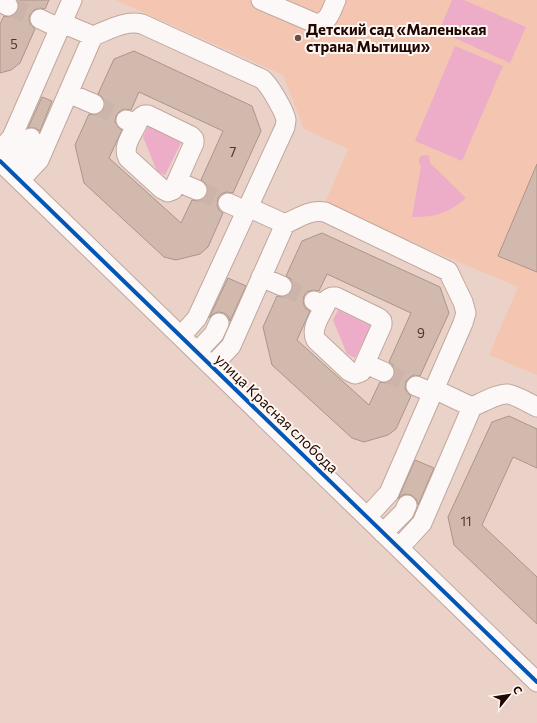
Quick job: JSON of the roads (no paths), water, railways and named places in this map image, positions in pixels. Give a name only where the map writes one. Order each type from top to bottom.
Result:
[{"type":"street","points":[[0,151],[12,137],[72,0]]},
{"type":"street","points":[[261,0],[317,24],[328,19],[336,0]]},
{"type":"street","points":[[40,19],[93,36],[133,22],[142,24],[262,79],[266,82],[284,115],[286,121],[285,127],[197,318],[181,336]]},
{"type":"street","points":[[9,170],[39,160],[93,36]]},
{"type":"street","points":[[68,93],[94,104]]},
{"type":"street","points":[[144,115],[148,116],[191,136],[194,139],[194,143],[178,182],[173,190],[168,192],[164,191],[128,158],[125,153],[132,122],[144,115]]},
{"type":"street","points":[[9,170],[26,149],[30,138]]},
{"type":"street","name":"улица Красная слобода","points":[[9,170],[537,682]]},
{"type":"street","points":[[178,182],[197,190]]},
{"type":"street","points":[[228,203],[285,224]]},
{"type":"street","points":[[212,366],[231,346],[285,224],[310,212],[318,210],[325,212],[448,271],[463,302],[466,313],[463,323],[428,389],[389,493],[367,517]]},
{"type":"street","points":[[261,277],[282,286]]},
{"type":"street","points":[[332,297],[336,297],[379,318],[382,321],[382,325],[366,364],[358,374],[352,373],[316,340],[313,335],[320,304],[332,297]]},
{"type":"street","points":[[197,352],[214,334],[219,323]]},
{"type":"street","points":[[366,364],[384,372]]},
{"type":"street","points":[[428,389],[472,407]]},
{"type":"street","points":[[399,548],[422,523],[472,407],[500,395],[506,394],[514,396],[537,407]]},
{"type":"street","points":[[384,533],[404,512],[407,505]]},
{"type":"tunnel","points":[[8,6],[40,19]]},
{"type":"tunnel","points":[[94,104],[126,120]]},
{"type":"tunnel","points":[[197,190],[228,203]]},
{"type":"tunnel","points":[[282,286],[314,301]]},
{"type":"tunnel","points":[[384,372],[416,386]]},
{"type":"place","name":"Детский сад «Маленькая страна Мытищи»","points":[[298,38]]}]
